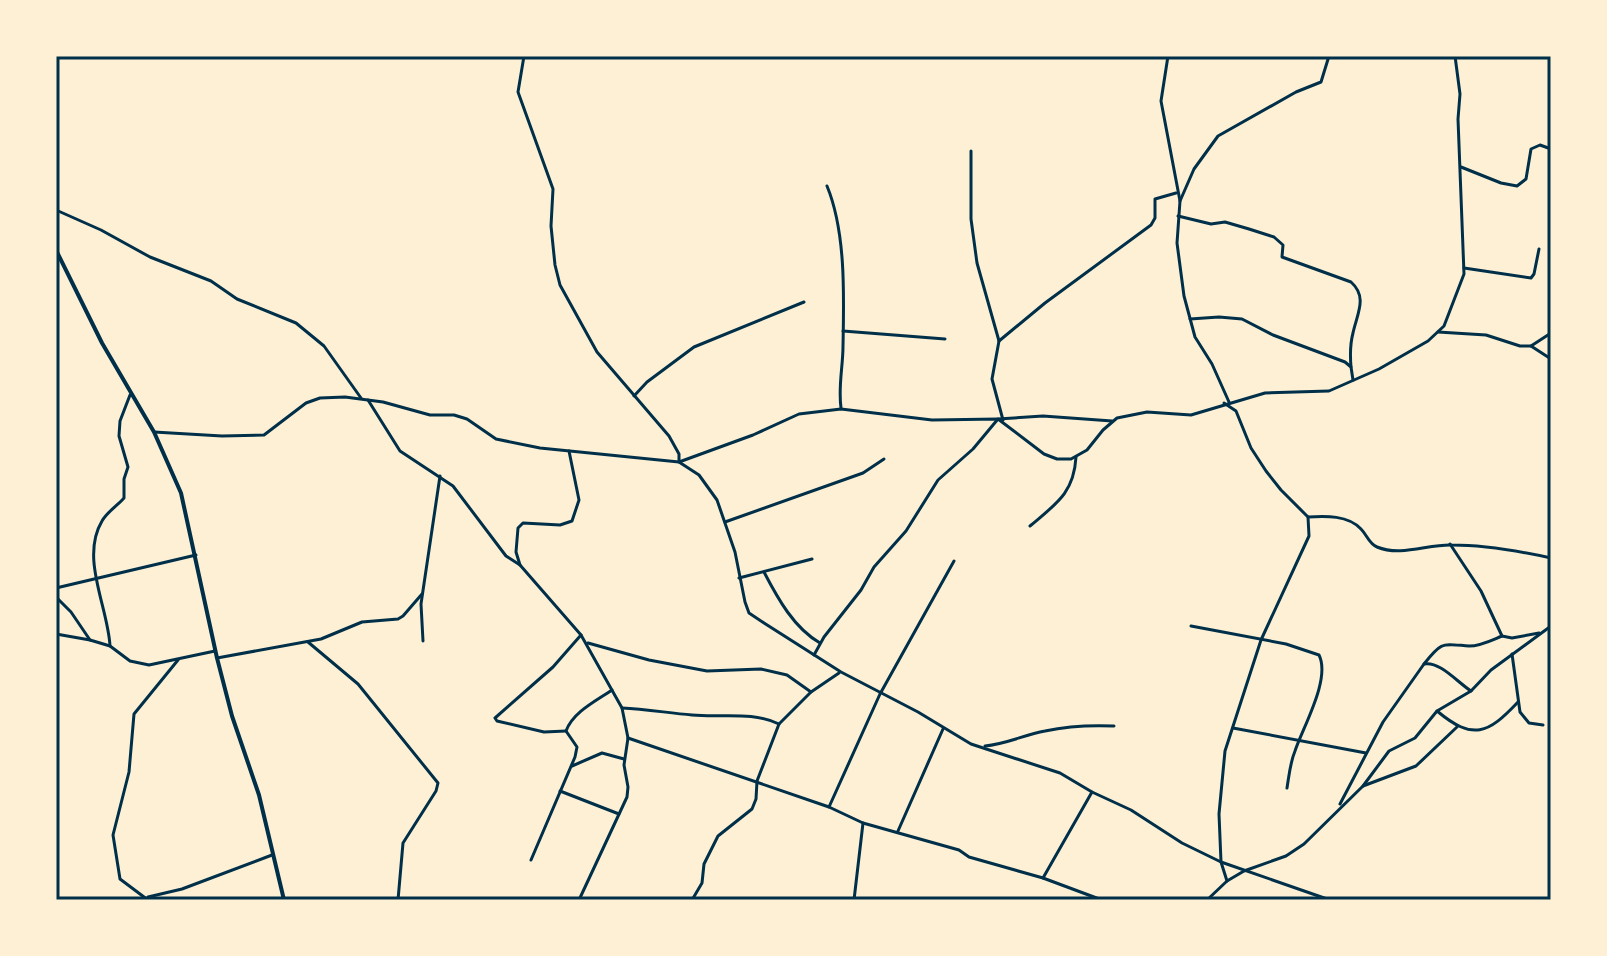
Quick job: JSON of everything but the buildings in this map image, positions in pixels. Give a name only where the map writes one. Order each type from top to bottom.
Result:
[{"type":"street","points":[[524,56],[518,92],[553,189],[551,226],[560,285],[597,352],[669,436],[679,454],[679,462]]},
{"type":"street","points":[[1168,56],[1161,101],[1180,201]]},
{"type":"street","points":[[1227,881],[1221,862],[1220,778],[1225,751],[1261,640],[1308,542],[1308,517],[1281,490],[1251,448],[1236,411],[1195,337],[1178,265],[1178,216],[1180,201],[1194,169],[1218,136],[1296,92],[1321,82],[1329,56]]},
{"type":"street","points":[[679,462],[753,435],[799,414],[841,409],[932,420],[1000,420],[1043,416],[1112,421],[1147,412],[1191,415],[1265,393],[1329,391],[1409,353],[1438,332],[1448,316],[1464,268],[1459,189],[1460,94],[1455,56]]},
{"type":"street","points":[[1461,167],[1517,186],[1526,179],[1531,149],[1540,145],[1551,149]]},
{"type":"street","points":[[971,151],[971,219],[977,263],[999,341],[992,379],[1000,420],[1044,454],[1064,460],[1076,457],[1091,447],[1112,421]]},
{"type":"street","points":[[827,186],[833,203],[844,281],[841,409]]},
{"type":"street","points":[[999,341],[1033,312],[1151,225],[1155,218],[1155,199],[1177,193]]},
{"type":"street","points":[[56,210],[150,257],[211,281],[237,299],[296,323],[324,346],[361,398]]},
{"type":"street","points":[[1178,216],[1211,224],[1225,222],[1274,237],[1282,243],[1282,257],[1356,286],[1361,303],[1351,341],[1353,380]]},
{"type":"street","points":[[1464,268],[1531,278],[1539,249]]},
{"type":"street","points":[[56,250],[102,343],[154,432],[181,493],[215,651],[232,716],[259,795],[284,900]]},
{"type":"street","points":[[633,397],[647,382],[694,347],[804,302]]},
{"type":"street","points":[[1189,319],[1242,319],[1351,367]]},
{"type":"street","points":[[843,331],[945,339]]},
{"type":"street","points":[[1438,332],[1486,335],[1520,346],[1531,346],[1551,333]]},
{"type":"street","points":[[1531,346],[1551,359]]},
{"type":"street","points":[[110,646],[94,557],[95,539],[101,522],[124,498],[124,479],[128,467],[119,436],[120,421],[131,394]]},
{"type":"street","points":[[154,432],[258,436],[269,432],[306,403],[320,398],[361,398],[430,415],[454,415],[467,419],[496,439],[569,451],[679,462],[708,485],[735,552],[749,613],[841,672],[971,744],[1060,773],[1221,862],[1330,900]]},
{"type":"street","points":[[367,399],[400,451],[453,486],[506,556],[520,565],[581,635],[622,708],[628,738],[624,759],[627,797],[579,900]]},
{"type":"street","points":[[1229,402],[1236,411]]},
{"type":"street","points":[[814,655],[874,567],[906,531],[938,480],[1000,420]]},
{"type":"street","points":[[520,565],[516,552],[520,525],[568,524],[577,512],[579,500],[569,451]]},
{"type":"street","points":[[1030,526],[1062,499],[1075,476],[1076,457]]},
{"type":"street","points":[[725,522],[863,473],[884,459]]},
{"type":"street","points":[[423,641],[422,594],[440,476]]},
{"type":"street","points":[[1308,517],[1330,516],[1353,522],[1371,544],[1383,549],[1401,551],[1450,544],[1551,558]]},
{"type":"street","points":[[1450,544],[1481,591],[1502,636]]},
{"type":"street","points":[[56,588],[196,555]]},
{"type":"street","points":[[739,578],[812,559]]},
{"type":"street","points":[[829,807],[880,694],[954,561]]},
{"type":"street","points":[[764,572],[773,591],[804,634],[821,643]]},
{"type":"street","points":[[217,658],[321,639],[362,622],[398,619],[422,594]]},
{"type":"street","points":[[56,597],[71,612],[90,640]]},
{"type":"street","points":[[1191,626],[1304,649],[1319,655],[1324,664],[1321,682],[1295,750],[1287,788]]},
{"type":"street","points":[[1207,900],[1227,881],[1244,871],[1286,856],[1304,844],[1363,786],[1389,751],[1415,738],[1437,711],[1471,691],[1491,670],[1551,626]]},
{"type":"street","points":[[1338,808],[1383,722],[1424,664],[1440,647],[1457,643],[1481,645],[1502,636],[1512,638],[1541,633]]},
{"type":"street","points":[[56,634],[110,646],[120,655],[149,665],[215,651]]},
{"type":"street","points":[[566,731],[531,730],[495,718],[553,667],[581,635]]},
{"type":"street","points":[[308,642],[358,684],[438,783],[403,843],[398,900]]},
{"type":"street","points":[[587,643],[649,660],[707,671],[761,669],[787,675],[811,692]]},
{"type":"street","points":[[1512,654],[1523,718],[1529,723],[1543,725]]},
{"type":"street","points":[[178,660],[134,714],[129,772],[113,835],[120,879],[147,899],[272,855]]},
{"type":"street","points":[[1424,664],[1439,665],[1471,691]]},
{"type":"street","points":[[692,900],[702,883],[704,864],[718,836],[752,809],[757,781],[779,724],[811,692],[841,672]]},
{"type":"street","points":[[566,731],[573,719],[612,690]]},
{"type":"street","points":[[1437,711],[1457,727],[1476,729],[1493,725],[1518,702]]},
{"type":"street","points":[[622,708],[690,715],[763,716],[779,724]]},
{"type":"street","points":[[981,746],[1001,745],[1042,731],[1114,726]]},
{"type":"street","points":[[1363,786],[1416,766],[1457,727]]},
{"type":"street","points":[[898,831],[943,728]]},
{"type":"street","points":[[1233,728],[1366,753]]},
{"type":"street","points":[[531,860],[572,766],[577,747],[566,731]]},
{"type":"street","points":[[628,738],[829,807],[863,823],[959,850],[969,857],[1043,878],[1102,900]]},
{"type":"street","points":[[572,766],[602,753],[624,759]]},
{"type":"street","points":[[560,791],[619,814]]},
{"type":"street","points":[[1043,878],[1092,792]]},
{"type":"street","points":[[854,900],[863,823]]}]
